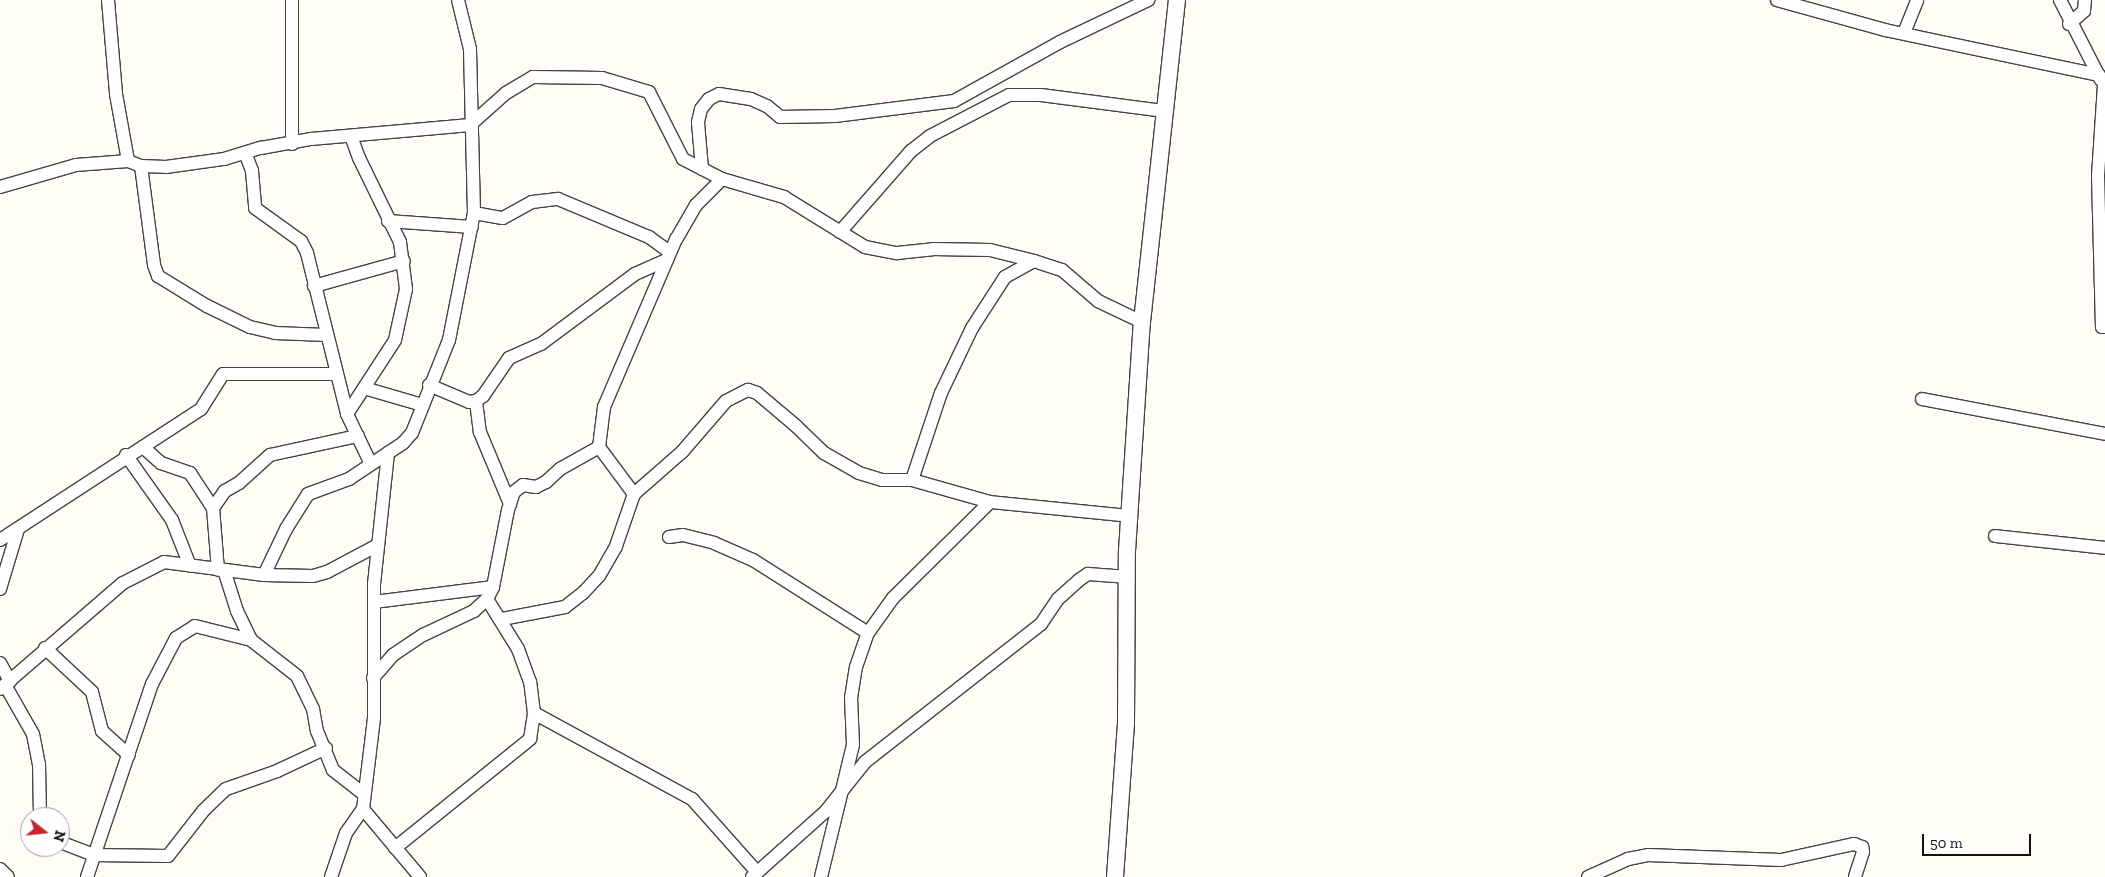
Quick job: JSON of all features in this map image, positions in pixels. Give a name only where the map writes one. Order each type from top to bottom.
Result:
[{"type":"street","points":[[108,0],[116,94],[128,161]]},
{"type":"street","points":[[292,0],[292,144]]},
{"type":"street","points":[[264,575],[286,529],[308,494],[349,479],[388,453],[412,433],[429,385],[449,340],[474,213],[470,125],[470,49],[458,0]]},
{"type":"street","points":[[702,169],[698,122],[701,108],[708,99],[719,94],[751,99],[767,106],[780,118],[835,116],[954,101],[1060,42],[1148,0]]},
{"type":"street","points":[[1115,877],[1126,722],[1130,516],[1142,322],[1177,0]]},
{"type":"street","points":[[1777,0],[1820,14],[2103,82]]},
{"type":"street","points":[[1904,33],[1917,0]]},
{"type":"street","points":[[2060,0],[2069,24],[2103,82],[2098,176],[2102,327],[2105,328]]},
{"type":"street","points":[[2069,24],[2084,11],[2085,0]]},
{"type":"street","points":[[0,187],[76,165],[128,161],[141,166],[166,166],[246,155],[261,148],[352,136],[470,125],[506,93],[533,77],[602,78],[649,92],[684,159],[722,179],[784,197],[840,232],[882,252],[979,250],[1034,261],[1062,270],[1098,301],[1142,322]]},
{"type":"street","points":[[840,232],[912,152],[930,136],[1009,95],[1049,96],[1165,111]]},
{"type":"street","points":[[347,414],[395,340],[406,289],[404,260],[400,242],[388,221],[352,136]]},
{"type":"street","points":[[246,155],[252,171],[255,208],[301,241],[307,253],[347,414],[371,464]]},
{"type":"street","points":[[141,166],[154,265],[158,276],[207,306],[250,327],[275,333],[327,335]]},
{"type":"street","points":[[634,494],[599,447],[604,407],[669,256],[696,205],[722,179]]},
{"type":"street","points":[[474,213],[503,218],[532,202],[558,199],[649,237],[669,256]]},
{"type":"street","points":[[388,221],[472,227]]},
{"type":"street","points":[[429,385],[469,402],[476,401],[482,396],[509,358],[541,344],[635,274],[669,256]]},
{"type":"street","points":[[314,286],[404,260]]},
{"type":"street","points":[[912,480],[941,393],[972,328],[1005,277],[1034,261]]},
{"type":"street","points":[[0,540],[126,456],[201,409],[223,374],[337,374]]},
{"type":"street","points":[[364,388],[422,405]]},
{"type":"street","points":[[502,619],[565,607],[584,593],[599,576],[616,546],[634,494],[682,452],[726,400],[748,390],[766,401],[833,460],[858,473],[882,480],[912,480],[990,502],[1130,516]]},
{"type":"street","points":[[1922,400],[2105,434]]},
{"type":"street","points":[[476,401],[480,432],[510,504]]},
{"type":"street","points":[[213,508],[225,491],[270,455],[358,436]]},
{"type":"street","points":[[143,447],[161,462],[190,473],[213,508],[221,570],[251,640]]},
{"type":"street","points":[[373,678],[393,654],[474,610],[487,599],[494,587],[514,492],[523,486],[536,487],[546,482],[560,469],[599,447]]},
{"type":"street","points":[[331,877],[346,834],[363,809],[374,718],[374,602],[388,453]]},
{"type":"street","points":[[126,456],[172,520],[190,566]]},
{"type":"street","points":[[821,877],[855,735],[853,682],[868,633],[909,580],[953,543],[990,502]]},
{"type":"street","points":[[0,589],[18,529]]},
{"type":"street","points":[[669,537],[683,535],[714,543],[753,560],[868,633]]},
{"type":"street","points":[[1995,536],[2105,548]]},
{"type":"street","points":[[5,685],[45,648],[123,582],[164,562],[264,575],[313,576],[327,572],[378,545]]},
{"type":"street","points":[[534,713],[692,799],[754,874],[810,827],[844,787],[895,737],[1041,624],[1058,599],[1079,580],[1088,574],[1128,577]]},
{"type":"street","points":[[374,602],[494,587]]},
{"type":"street","points":[[395,848],[530,739],[534,713],[530,682],[518,649],[502,619],[487,599]]},
{"type":"street","points":[[87,877],[152,684],[181,633],[195,626],[251,640],[297,676],[333,770],[364,794]]},
{"type":"street","points":[[45,648],[92,692],[102,731],[129,755]]},
{"type":"street","points":[[0,663],[5,685],[33,734],[38,764],[40,807]]},
{"type":"street","points":[[70,846],[94,856],[168,856],[204,810],[226,789],[277,771],[326,748]]},
{"type":"street","points":[[363,809],[420,877]]},
{"type":"street","points":[[1588,877],[1628,859],[1648,855],[1781,860],[1854,844],[1862,847],[1863,852],[1855,877]]},
{"type":"street","points":[[0,869],[8,877]]}]
